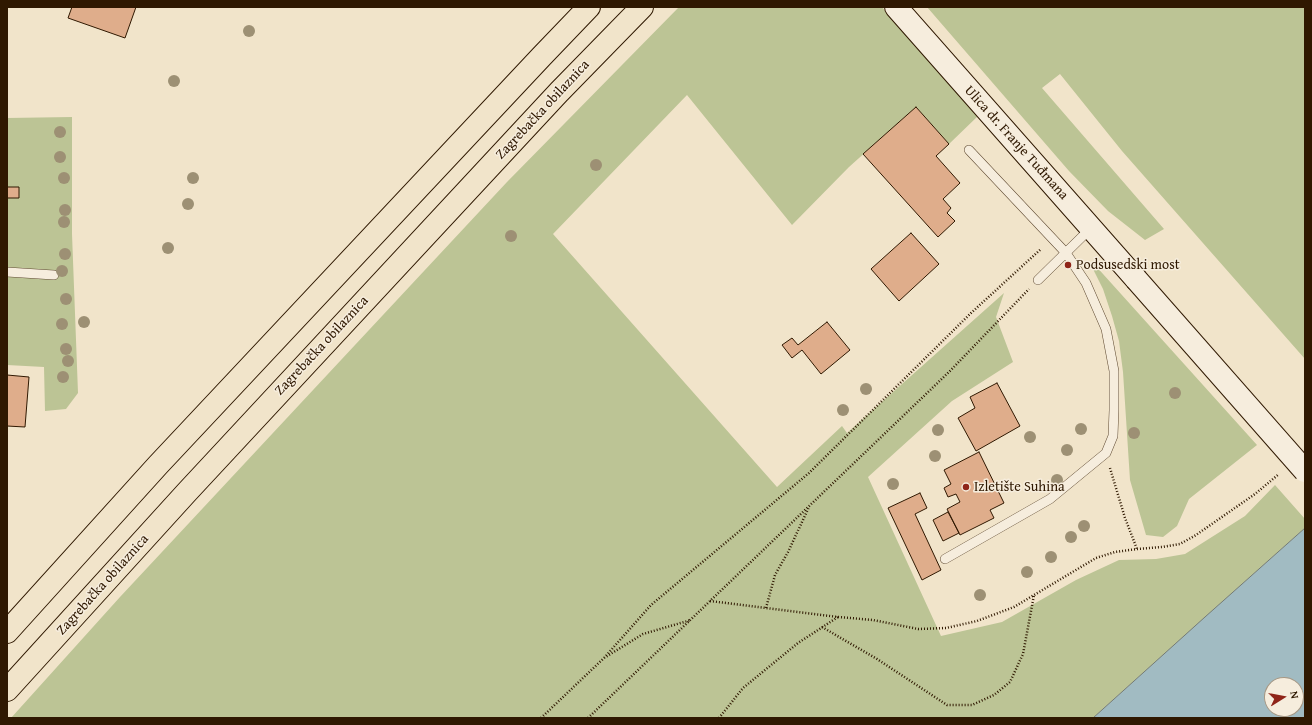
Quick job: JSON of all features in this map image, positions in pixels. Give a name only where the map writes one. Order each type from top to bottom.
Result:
[{"type":"highway","points":[[7,632],[164,459],[535,62],[589,7]]},
{"type":"highway","name":"Zagrebačka obilaznica","points":[[7,690],[187,492],[416,245],[559,92],[642,7]]},
{"type":"main road","name":"Ulica dr. Franje Tuđmana","points":[[896,7],[1095,225],[1136,279],[1305,471]]},
{"type":"lane","points":[[944,559],[1050,499],[1106,453],[1113,436],[1114,371],[1106,329],[1086,282],[1066,253],[969,150]]},
{"type":"lane","points":[[1038,280],[1095,225]]},
{"type":"lane","points":[[7,272],[54,275]]},
{"type":"path","points":[[541,718],[604,658],[651,605],[809,473],[971,313],[1052,238]]},
{"type":"path","points":[[588,718],[950,372],[1038,280]]},
{"type":"path","points":[[1106,453],[1125,518],[1137,549]]},
{"type":"path","points":[[710,601],[873,620],[918,629],[946,628],[977,621],[1008,609],[1096,558],[1115,552],[1180,544],[1196,535],[1255,494],[1283,471]]},
{"type":"path","points":[[766,608],[775,575],[788,552],[810,505]]},
{"type":"path","points":[[822,627],[877,659],[947,705],[972,705],[994,695],[1010,682],[1023,654],[1034,595]]},
{"type":"path","points":[[719,718],[743,688],[798,643],[838,617]]},
{"type":"path","points":[[604,658],[643,634],[691,619]]},
{"type":"green space","points":[[679,7],[882,7],[978,116],[949,144],[916,107],[849,167],[792,225],[687,95],[553,234],[777,487],[842,426],[847,433],[1004,293],[996,317],[1013,362],[952,401],[868,477],[941,636],[1002,622],[1076,580],[1119,560],[1156,559],[1185,554],[1245,516],[1275,485],[1305,519],[1305,528],[1093,718],[11,718],[120,597],[507,182]]},
{"type":"green space","points":[[927,7],[1305,7],[1305,359],[1122,151],[1060,74],[1042,88],[1164,229],[1145,240],[1108,211],[1069,171]]},
{"type":"green space","points":[[72,117],[72,234],[78,393],[66,409],[45,411],[44,367],[7,365],[7,118]]},
{"type":"green space","points":[[1090,263],[1094,264],[1257,445],[1189,499],[1177,526],[1163,537],[1146,535],[1130,480],[1123,372],[1119,341],[1103,289]]},
{"type":"water","points":[[1305,528],[1305,718],[1093,718],[1205,617]]},
{"type":"building","points":[[72,7],[136,7],[125,38],[68,18]]},
{"type":"building","points":[[916,107],[949,144],[936,156],[960,183],[943,199],[951,208],[947,213],[955,221],[938,237],[863,154]]},
{"type":"building","points":[[7,187],[19,187],[19,198],[7,198]]},
{"type":"building","points":[[911,233],[939,264],[899,301],[871,269]]},
{"type":"building","points":[[827,322],[850,350],[821,374],[802,350],[792,358],[782,345],[792,338],[798,345]]},
{"type":"building","points":[[7,375],[29,377],[25,427],[7,426]]},
{"type":"building","points":[[997,383],[1020,426],[976,451],[958,418],[975,408],[970,397]]},
{"type":"building","points":[[979,452],[1004,503],[990,510],[994,518],[960,535],[947,509],[960,502],[956,494],[948,497],[944,488],[951,484],[944,470]]},
{"type":"building","points":[[920,493],[927,508],[915,514],[941,570],[922,580],[888,508]]},
{"type":"building","points":[[948,512],[959,533],[943,541],[933,520]]},
{"type":"place","name":"Podsusedski most","points":[[1068,265]]},
{"type":"place","name":"Izletište Suhina","points":[[966,487]]}]
